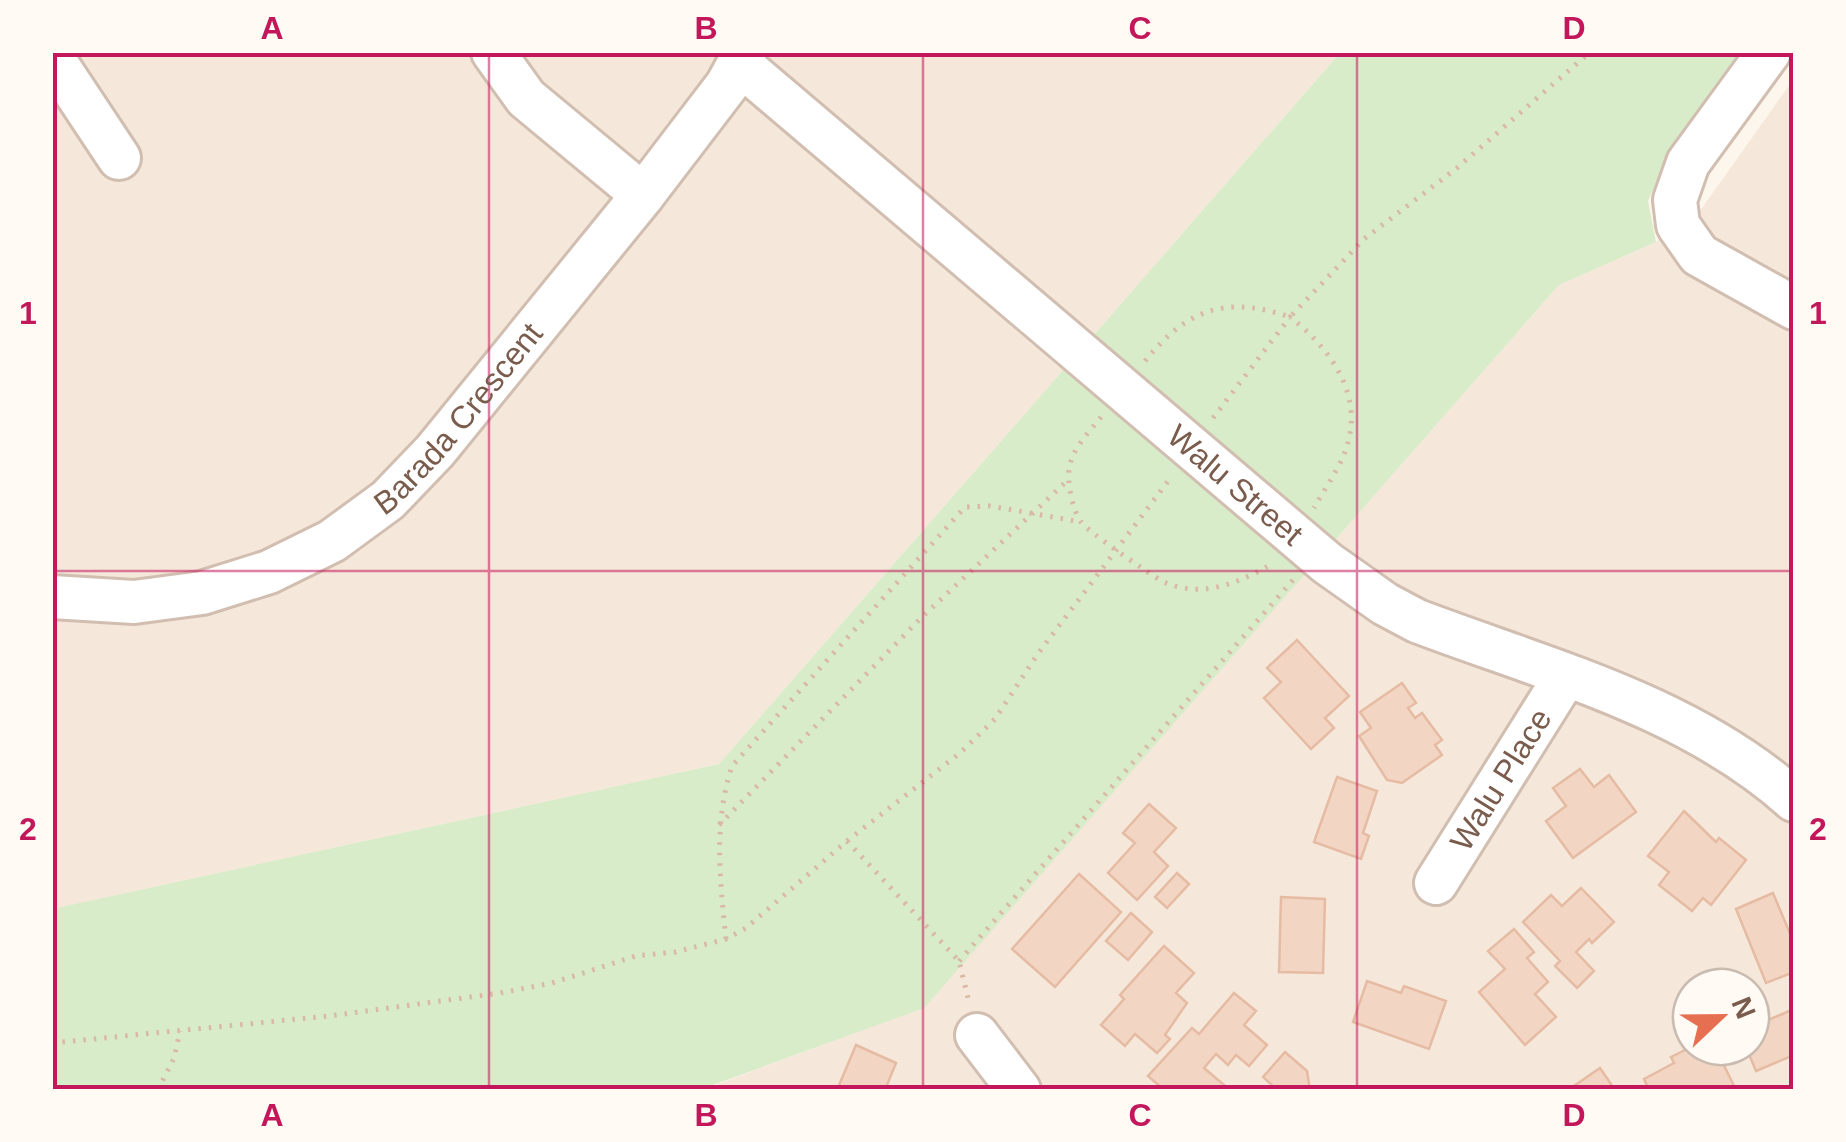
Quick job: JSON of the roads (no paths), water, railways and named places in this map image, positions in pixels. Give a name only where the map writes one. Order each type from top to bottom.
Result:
[{"type":"street","points":[[494,52],[526,98],[643,194]]},
{"type":"street","points":[[1769,52],[1688,163],[1675,200],[1678,225],[1699,255],[1794,308]]},
{"type":"street","points":[[52,57],[118,158]]},
{"type":"street","name":"Barada Crescent","points":[[52,597],[134,602],[202,593],[270,572],[332,540],[388,500],[435,451],[643,194],[728,85],[742,58]]},
{"type":"street","name":"Walu Street","points":[[742,58],[1292,547],[1417,621],[1646,706],[1712,738],[1794,800]]},
{"type":"street","name":"Walu Place","points":[[1436,883],[1565,677]]},
{"type":"street","points":[[977,1036],[1019,1090]]}]
